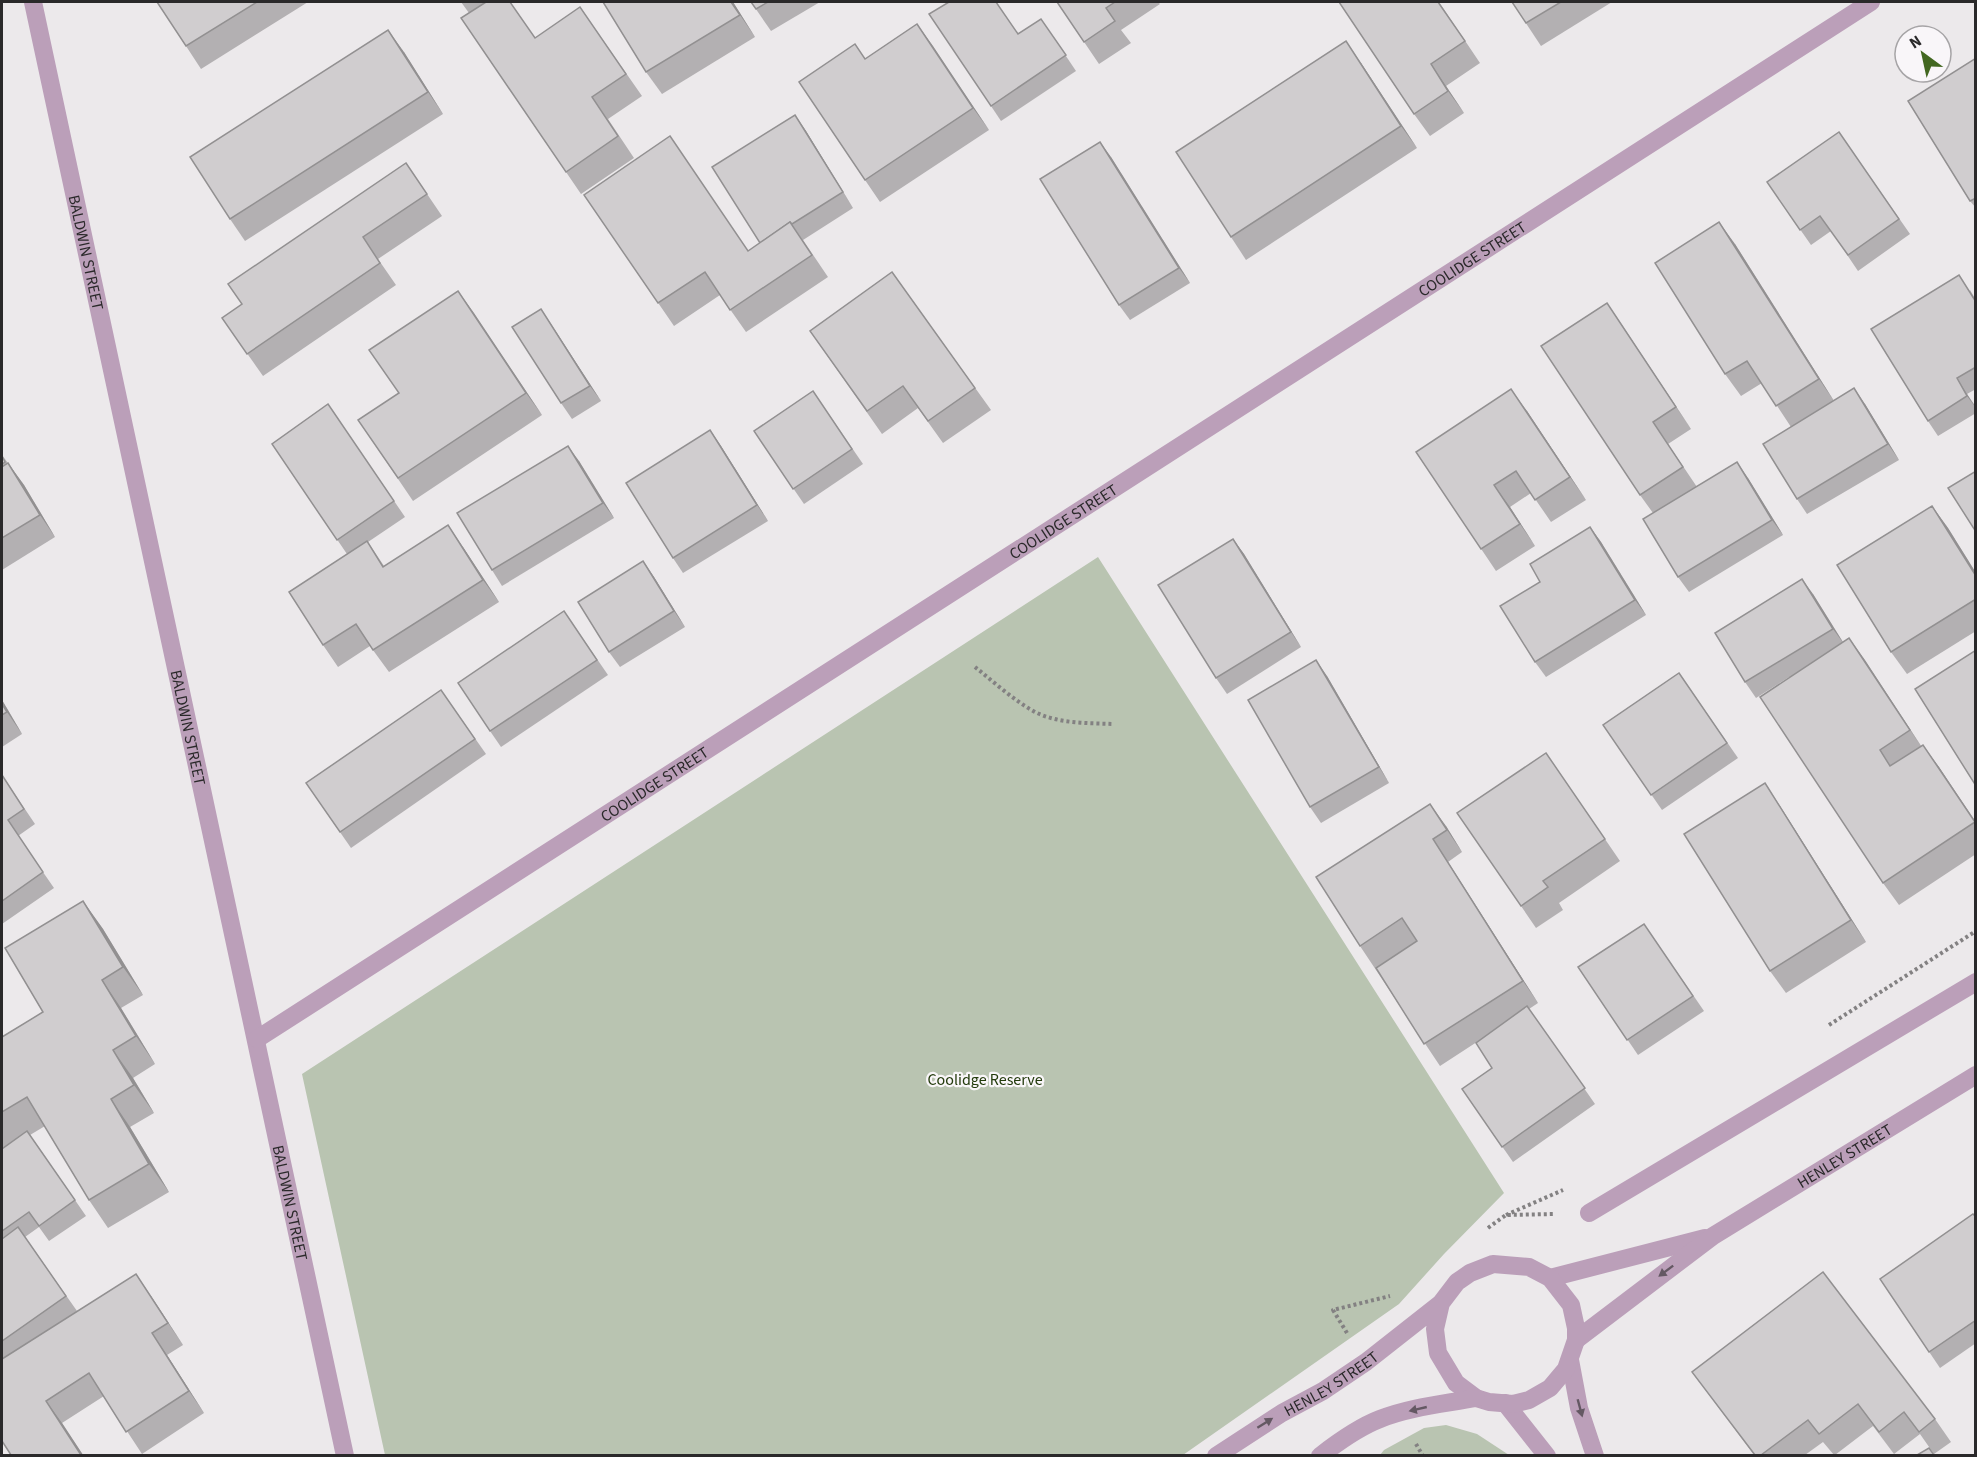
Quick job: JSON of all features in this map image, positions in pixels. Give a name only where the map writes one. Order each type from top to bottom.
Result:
[{"type":"street","name":"BALDWIN STREET","points":[[33,2],[345,1455]]},
{"type":"street","name":"COOLIDGE STREET","points":[[257,1039],[1871,2]]},
{"type":"street","points":[[1588,1213],[1976,982]]},
{"type":"street","name":"HENLEY STREET","points":[[1576,1341],[1713,1236],[1976,1075]]},
{"type":"street","name":"HENLEY STREET","points":[[1550,1278],[1713,1236]]},
{"type":"street","name":"HENLEY STREET","points":[[1216,1455],[1282,1413],[1323,1391],[1366,1362],[1441,1303],[1457,1282],[1470,1273],[1493,1264],[1529,1267],[1550,1278],[1571,1305],[1576,1341],[1566,1369],[1550,1388],[1529,1400],[1513,1404],[1489,1402],[1476,1398],[1456,1383],[1438,1353],[1435,1329],[1441,1303]]},
{"type":"street","points":[[1570,1360],[1579,1408],[1594,1455]]},
{"type":"street","name":"HENLEY STREET","points":[[1320,1455],[1380,1419],[1434,1405],[1476,1398]]},
{"type":"street","points":[[1505,1403],[1547,1455]]},
{"type":"path","points":[[975,667],[1015,699],[1037,713],[1070,722],[1114,724]]},
{"type":"path","points":[[1352,1340],[1333,1310],[1399,1294]]},
{"type":"path","points":[[1414,1441],[1423,1455]]},
{"type":"green space","name":"Coolidge Reserve","points":[[1098,557],[1504,1193],[1399,1304],[1183,1455],[385,1455],[302,1074]]},
{"type":"green space","points":[[1446,1425],[1477,1434],[1509,1455],[1380,1455],[1384,1450],[1424,1428]]},
{"type":"building","points":[[157,2],[257,2],[186,46]]},
{"type":"building","points":[[486,2],[510,2],[535,38],[580,7],[626,74],[592,97],[618,136],[566,172],[461,18]]},
{"type":"building","points":[[603,2],[731,2],[740,15],[646,72]]},
{"type":"building","points":[[751,2],[768,2],[756,9]]},
{"type":"building","points":[[949,2],[996,2],[1018,34],[1041,19],[1066,55],[991,106],[929,14]]},
{"type":"building","points":[[1057,2],[1115,2],[1106,8],[1115,21],[1084,42]]},
{"type":"building","points":[[1339,2],[1438,2],[1465,41],[1431,64],[1448,91],[1414,114]]},
{"type":"building","points":[[1512,2],[1561,2],[1526,23]]},
{"type":"building","points":[[917,24],[973,108],[865,180],[799,82],[855,44],[865,59]]},
{"type":"building","points":[[388,30],[428,92],[230,219],[190,157]]},
{"type":"building","points":[[1346,41],[1401,126],[1231,237],[1176,152]]},
{"type":"building","points":[[1976,58],[1976,198],[1970,201],[1908,101],[1935,84],[1953,84],[1953,73]]},
{"type":"building","points":[[795,115],[843,192],[792,224],[790,222],[760,243],[712,167]]},
{"type":"building","points":[[1839,132],[1899,219],[1848,255],[1820,216],[1800,230],[1767,182]]},
{"type":"building","points":[[670,136],[748,251],[790,222],[812,255],[730,310],[705,272],[658,303],[584,195]]},
{"type":"building","points":[[1100,142],[1179,268],[1119,305],[1040,179]]},
{"type":"building","points":[[406,163],[427,194],[363,237],[380,263],[247,354],[222,318],[242,304],[228,284]]},
{"type":"building","points":[[1719,222],[1819,379],[1776,406],[1747,361],[1725,374],[1655,263]]},
{"type":"building","points":[[892,272],[975,388],[928,421],[903,386],[867,411],[810,331]]},
{"type":"building","points":[[1959,275],[1976,302],[1976,367],[1957,378],[1967,396],[1928,421],[1871,329]]},
{"type":"building","points":[[458,291],[526,393],[398,478],[358,420],[399,393],[369,350]]},
{"type":"building","points":[[1607,303],[1676,407],[1653,422],[1683,467],[1640,495],[1541,346]]},
{"type":"building","points":[[541,309],[590,386],[561,403],[512,327]]},
{"type":"building","points":[[1854,388],[1888,444],[1797,499],[1763,444]]},
{"type":"building","points":[[1511,389],[1570,477],[1535,500],[1516,471],[1494,485],[1520,524],[1481,549],[1416,452]]},
{"type":"building","points":[[813,391],[852,449],[793,489],[754,431]]},
{"type":"building","points":[[328,404],[394,501],[337,540],[272,444]]},
{"type":"building","points":[[710,430],[757,505],[673,558],[626,483]]},
{"type":"building","points":[[568,446],[603,503],[492,570],[457,513]]},
{"type":"building","points":[[1737,462],[1772,520],[1678,577],[1643,519]]},
{"type":"building","points":[[8,463],[40,515],[2,538],[2,467]]},
{"type":"building","points":[[1976,471],[1976,532],[1948,488]]},
{"type":"building","points":[[1932,506],[1976,576],[1976,599],[1891,652],[1837,565]]},
{"type":"building","points":[[448,525],[483,580],[373,650],[356,624],[323,645],[289,592],[367,541],[383,567]]},
{"type":"building","points":[[1590,527],[1635,600],[1535,662],[1500,606],[1540,582],[1530,564]]},
{"type":"building","points":[[1233,539],[1291,632],[1216,678],[1158,585]]},
{"type":"building","points":[[643,561],[674,611],[609,652],[578,602]]},
{"type":"building","points":[[1802,579],[1833,629],[1745,682],[1715,633]]},
{"type":"building","points":[[564,611],[597,660],[490,731],[458,683]]},
{"type":"building","points":[[1849,638],[1910,730],[1880,750],[1890,766],[1923,745],[1975,822],[1883,883],[1760,697]]},
{"type":"building","points":[[1976,650],[1976,786],[1915,689]]},
{"type":"building","points":[[1316,660],[1379,767],[1310,807],[1248,700]]},
{"type":"building","points":[[1679,673],[1727,743],[1651,795],[1603,725]]},
{"type":"building","points":[[441,690],[475,739],[340,832],[306,783]]},
{"type":"building","points":[[2,704],[7,712],[2,715]]},
{"type":"building","points":[[1546,753],[1605,839],[1543,881],[1548,887],[1521,906],[1457,813]]},
{"type":"building","points":[[2,775],[24,809],[8,820],[43,872],[2,901]]},
{"type":"building","points":[[1765,783],[1851,920],[1770,971],[1684,834]]},
{"type":"building","points":[[1430,804],[1447,830],[1433,839],[1523,981],[1424,1044],[1376,968],[1417,941],[1402,918],[1360,946],[1316,877]]},
{"type":"building","points":[[83,901],[123,967],[102,980],[136,1036],[113,1050],[134,1085],[111,1099],[149,1164],[89,1200],[27,1097],[2,1112],[2,1037],[43,1012],[5,948]]},
{"type":"building","points":[[1644,924],[1693,996],[1627,1040],[1578,967]]},
{"type":"building","points":[[1527,1006],[1585,1088],[1502,1147],[1462,1089],[1492,1068],[1476,1043]]},
{"type":"building","points":[[27,1131],[75,1200],[39,1226],[29,1212],[2,1231],[2,1149]]},
{"type":"building","points":[[1973,1214],[1976,1217],[1976,1320],[1929,1352],[1880,1279]]},
{"type":"building","points":[[18,1227],[66,1296],[2,1341],[2,1239]]},
{"type":"building","points":[[1823,1272],[1935,1419],[1919,1432],[1904,1412],[1879,1432],[1858,1404],[1819,1434],[1808,1420],[1761,1455],[1755,1455],[1692,1372]]},
{"type":"building","points":[[136,1274],[168,1323],[152,1333],[189,1391],[126,1432],[89,1373],[46,1401],[81,1455],[11,1455],[2,1441],[2,1359]]},
{"type":"building","points":[[1929,1448],[1934,1455],[1917,1455]]}]
